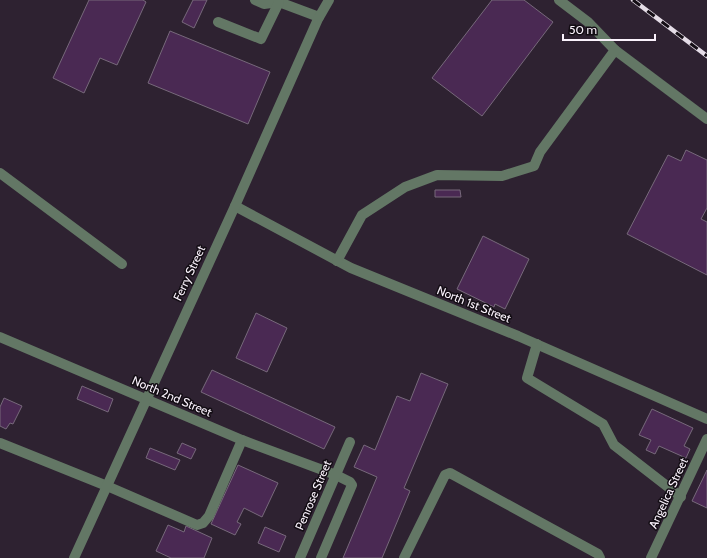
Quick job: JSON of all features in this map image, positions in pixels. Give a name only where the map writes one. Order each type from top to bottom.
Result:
[{"type":"street","points":[[254,0],[264,4],[279,2],[319,17]]},
{"type":"street","name":"Ferry Street","points":[[74,558],[235,206],[319,17],[329,0]]},
{"type":"street","points":[[558,0],[588,22],[615,50],[707,119]]},
{"type":"street","points":[[218,22],[261,39],[279,2]]},
{"type":"street","points":[[337,261],[362,215],[405,187],[437,175],[502,176],[534,166],[540,152],[615,50]]},
{"type":"street","points":[[0,174],[122,264]]},
{"type":"street","name":"North 1st Street","points":[[235,206],[351,268],[538,344],[707,419]]},
{"type":"street","name":"North 2nd Street","points":[[0,337],[242,440],[336,475],[350,482],[352,485],[321,558]]},
{"type":"street","points":[[538,344],[527,378],[603,424],[614,445],[681,496]]},
{"type":"street","name":"Angelica Street","points":[[651,558],[707,439]]},
{"type":"street","points":[[0,443],[107,486],[197,525],[203,523],[209,516],[242,440]]},
{"type":"street","name":"Penrose Street","points":[[300,558],[350,442]]},
{"type":"street","points":[[404,558],[445,475],[450,473],[598,554],[600,558]]},
{"type":"building","points":[[89,0],[143,0],[146,2],[117,65],[100,58],[84,93],[53,78]]},
{"type":"building","points":[[193,0],[207,0],[194,28],[182,22]]},
{"type":"building","points":[[492,0],[524,0],[553,22],[482,116],[432,78]]},
{"type":"building","points":[[170,31],[270,72],[248,124],[148,83]]},
{"type":"building","points":[[686,150],[707,160],[707,208],[701,219],[707,222],[707,275],[627,234],[668,155],[681,161]]},
{"type":"building","points":[[435,190],[460,190],[461,197],[435,197]]},
{"type":"building","points":[[483,236],[529,259],[505,309],[495,304],[494,307],[457,289]]},
{"type":"building","points":[[256,313],[287,328],[267,372],[236,358]]},
{"type":"building","points":[[212,370],[335,427],[324,449],[201,392]]},
{"type":"building","points":[[421,373],[448,384],[404,488],[410,491],[382,558],[343,558],[377,477],[354,467],[364,445],[375,450],[397,396],[410,401]]},
{"type":"building","points":[[82,386],[113,399],[108,412],[77,399]]},
{"type":"building","points":[[4,398],[22,406],[13,424],[10,423],[6,429],[0,426],[0,407]]},
{"type":"building","points":[[652,409],[693,428],[684,446],[690,449],[686,458],[659,446],[655,454],[646,450],[651,440],[639,435]]},
{"type":"building","points":[[182,443],[196,449],[191,459],[177,453]]},
{"type":"building","points":[[150,448],[180,460],[175,470],[146,458]]},
{"type":"building","points":[[238,465],[278,483],[262,517],[244,508],[237,522],[241,524],[235,535],[211,524]]},
{"type":"building","points":[[707,470],[707,508],[692,501]]},
{"type":"building","points":[[168,525],[184,532],[186,526],[212,538],[204,558],[171,558],[156,551]]},
{"type":"building","points":[[265,527],[286,536],[279,552],[258,543]]},
{"type":"railway","points":[[633,0],[707,56]]}]
